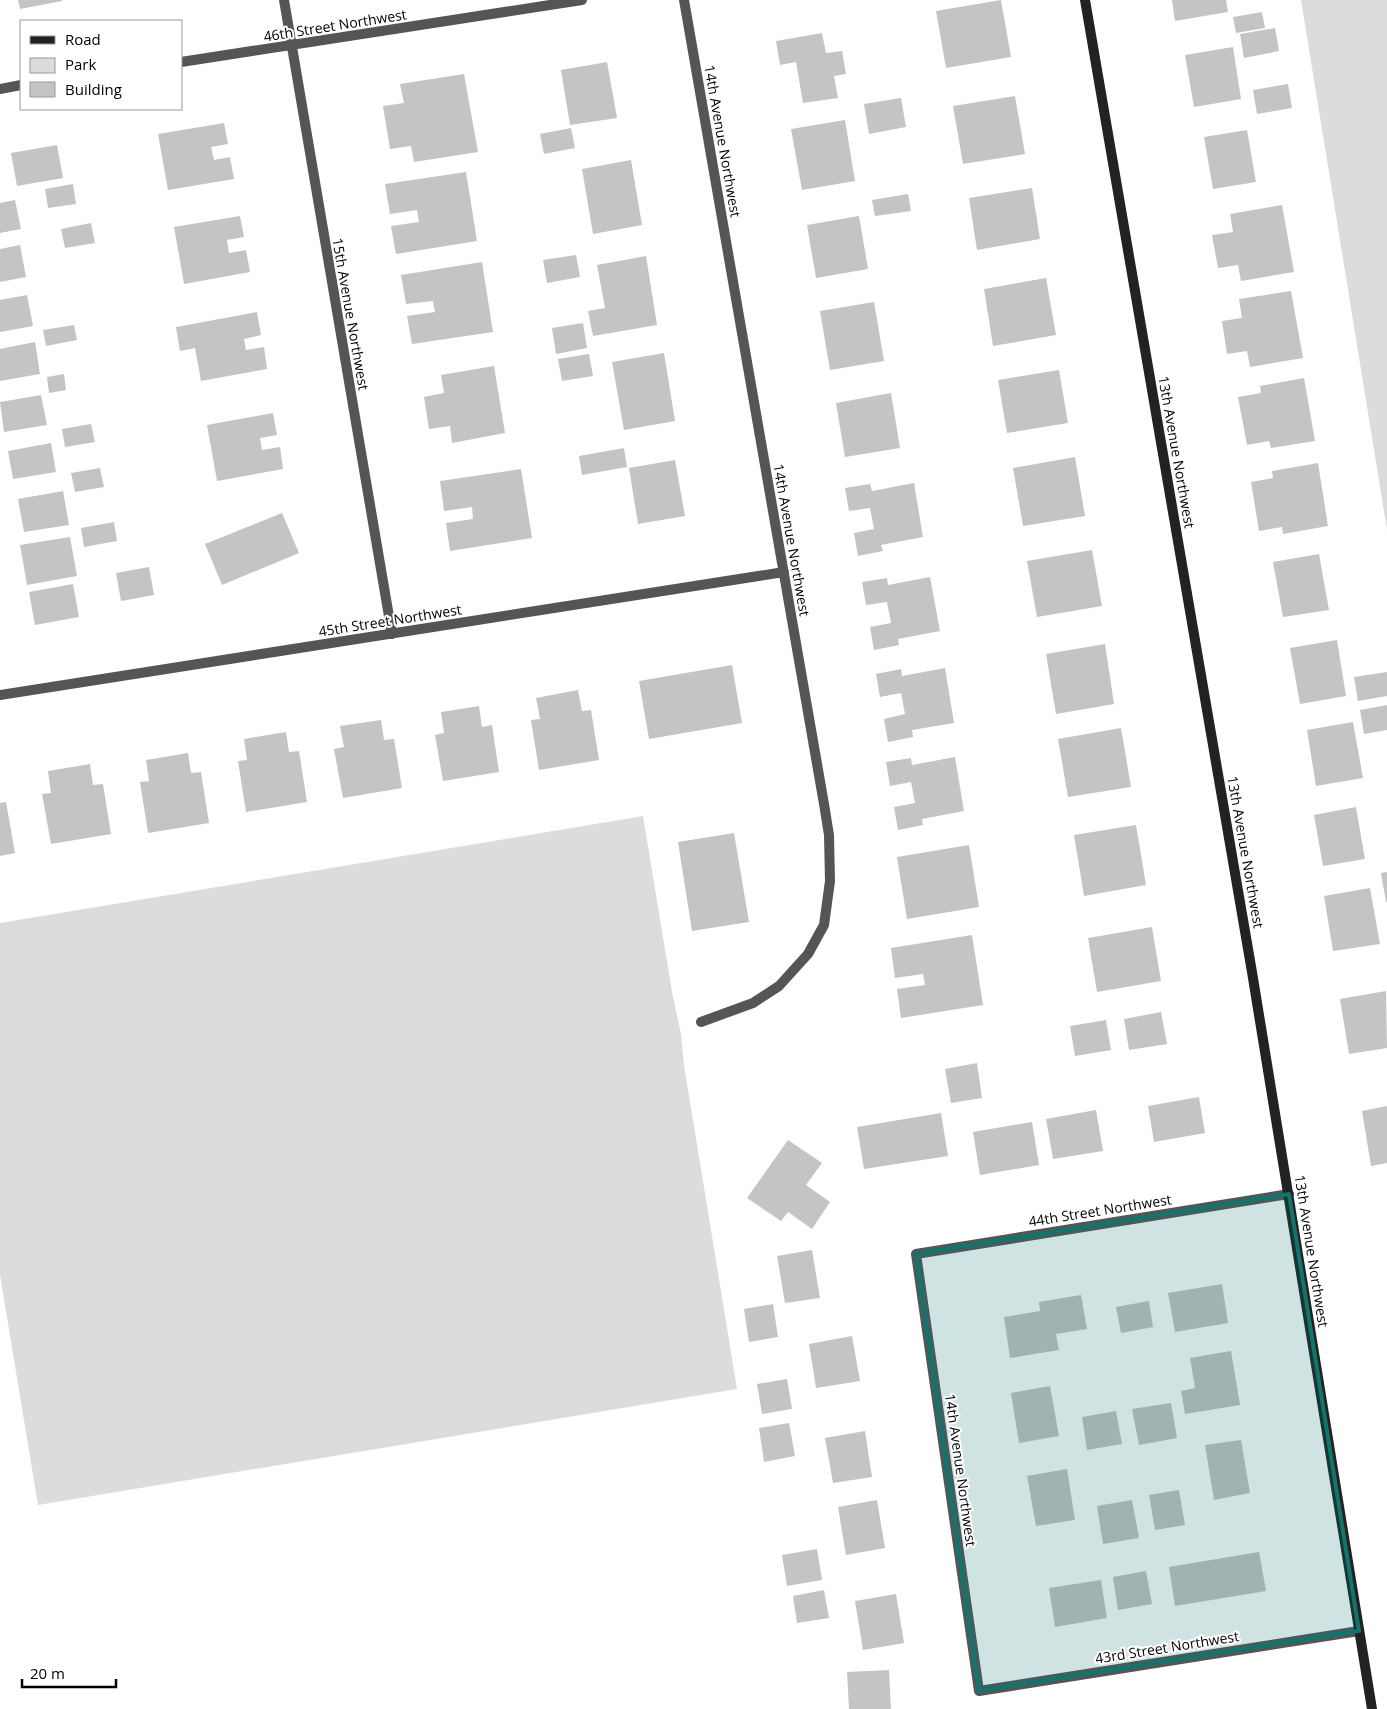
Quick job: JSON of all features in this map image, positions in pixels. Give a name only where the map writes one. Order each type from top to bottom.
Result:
[{"type":"street","name":"15th Avenue Northwest","points":[[284,0],[392,634]]},
{"type":"street","name":"46th Street Northwest","points":[[182,62],[582,0]]},
{"type":"street","name":"14th Avenue Northwest","points":[[684,0],[829,835],[830,881],[824,925],[808,954],[779,986],[753,1002],[700,1022]]},
{"type":"street","name":"13th Avenue Northwest","points":[[1085,0],[1252,972],[1372,1709]]},
{"type":"street","points":[[0,89],[20,86]]},
{"type":"street","name":"45th Street Northwest","points":[[0,695],[784,572]]},
{"type":"street","name":"44th Street Northwest","points":[[916,1254],[1289,1194]]},
{"type":"street","name":"14th Avenue Northwest","points":[[916,1254],[979,1691]]},
{"type":"street","name":"43rd Street Northwest","points":[[979,1691],[1360,1631]]},
{"type":"highlighted area","points":[[1289,1194],[1359,1631],[979,1691],[916,1254]]},
{"type":"green space","points":[[1301,0],[1387,0],[1387,530]]},
{"type":"green space","points":[[643,816],[672,992],[681,1034],[684,1065],[737,1389],[38,1505],[0,1275],[0,923]]},
{"type":"building","points":[[18,0],[62,0],[62,1],[20,9]]},
{"type":"building","points":[[1001,0],[1011,57],[946,68],[936,11]]},
{"type":"building","points":[[1172,0],[1226,0],[1228,12],[1175,21]]},
{"type":"building","points":[[1262,12],[1265,28],[1236,33],[1233,17]]},
{"type":"building","points":[[1275,28],[1279,51],[1244,58],[1240,34]]},
{"type":"building","points":[[822,33],[826,53],[842,51],[846,74],[834,76],[838,98],[803,103],[796,62],[780,65],[776,41]]},
{"type":"building","points":[[1233,47],[1241,99],[1194,107],[1185,55]]},
{"type":"building","points":[[607,62],[617,118],[570,125],[561,70]]},
{"type":"building","points":[[464,74],[478,152],[414,162],[411,146],[390,149],[383,106],[404,103],[400,84]]},
{"type":"building","points":[[1288,84],[1292,108],[1257,114],[1253,90]]},
{"type":"building","points":[[1015,96],[1025,154],[963,164],[953,106]]},
{"type":"building","points":[[901,98],[906,127],[869,134],[864,104]]},
{"type":"building","points":[[845,120],[855,181],[802,190],[791,129]]},
{"type":"building","points":[[224,123],[228,144],[211,147],[214,160],[230,157],[234,179],[168,190],[158,134]]},
{"type":"building","points":[[571,128],[575,148],[544,154],[540,134]]},
{"type":"building","points":[[1247,130],[1256,182],[1213,189],[1204,137]]},
{"type":"building","points":[[57,145],[63,178],[17,186],[11,153]]},
{"type":"building","points":[[631,160],[642,225],[593,234],[582,169]]},
{"type":"building","points":[[466,172],[477,241],[396,254],[391,226],[419,222],[417,210],[390,214],[385,184]]},
{"type":"building","points":[[73,184],[76,204],[48,208],[45,189]]},
{"type":"building","points":[[1032,188],[1040,239],[977,250],[969,198]]},
{"type":"building","points":[[908,194],[911,211],[875,216],[872,200]]},
{"type":"building","points":[[15,200],[21,229],[0,233],[0,203]]},
{"type":"building","points":[[1282,205],[1294,272],[1241,281],[1238,265],[1218,268],[1212,235],[1233,232],[1230,214]]},
{"type":"building","points":[[240,216],[244,237],[227,240],[229,253],[246,250],[250,272],[184,284],[174,227]]},
{"type":"building","points":[[859,216],[868,269],[816,278],[807,225]]},
{"type":"building","points":[[91,223],[95,243],[65,248],[61,229]]},
{"type":"building","points":[[20,245],[26,277],[0,282],[0,249]]},
{"type":"building","points":[[576,255],[580,277],[547,283],[543,260]]},
{"type":"building","points":[[646,256],[657,325],[593,336],[588,311],[605,308],[597,265]]},
{"type":"building","points":[[482,262],[493,332],[412,344],[407,316],[435,312],[433,301],[406,304],[401,275]]},
{"type":"building","points":[[1046,278],[1056,335],[993,346],[984,289]]},
{"type":"building","points":[[1291,291],[1303,358],[1250,367],[1247,351],[1227,354],[1222,321],[1242,318],[1239,299]]},
{"type":"building","points":[[27,295],[33,326],[0,332],[0,300]]},
{"type":"building","points":[[874,302],[884,361],[830,370],[820,311]]},
{"type":"building","points":[[257,312],[261,335],[244,339],[246,350],[264,347],[267,369],[201,381],[195,348],[180,351],[176,327]]},
{"type":"building","points":[[583,323],[587,348],[556,354],[552,328]]},
{"type":"building","points":[[74,325],[77,340],[46,346],[43,330]]},
{"type":"building","points":[[35,342],[40,374],[0,381],[0,349]]},
{"type":"building","points":[[664,353],[675,421],[624,430],[612,362]]},
{"type":"building","points":[[589,354],[593,376],[562,381],[558,359]]},
{"type":"building","points":[[494,366],[505,433],[452,443],[450,426],[429,429],[424,397],[444,393],[441,375]]},
{"type":"building","points":[[1059,370],[1068,423],[1007,433],[998,380]]},
{"type":"building","points":[[64,374],[66,390],[49,393],[47,377]]},
{"type":"building","points":[[1304,378],[1315,441],[1271,448],[1269,441],[1247,445],[1238,397],[1261,393],[1260,386]]},
{"type":"building","points":[[891,393],[900,448],[845,457],[836,403]]},
{"type":"building","points":[[41,395],[47,425],[4,432],[0,402]]},
{"type":"building","points":[[273,413],[277,435],[260,438],[262,450],[280,447],[283,469],[217,481],[207,425]]},
{"type":"building","points":[[91,424],[95,442],[65,447],[62,429]]},
{"type":"building","points":[[51,443],[56,472],[13,479],[8,451]]},
{"type":"building","points":[[624,448],[627,467],[582,475],[579,456]]},
{"type":"building","points":[[1075,457],[1085,516],[1023,526],[1013,468]]},
{"type":"building","points":[[675,460],[685,516],[638,524],[629,468]]},
{"type":"building","points":[[1318,463],[1328,526],[1283,534],[1282,527],[1259,531],[1251,482],[1273,478],[1272,471]]},
{"type":"building","points":[[100,468],[104,487],[75,492],[71,473]]},
{"type":"building","points":[[521,469],[532,538],[450,551],[446,523],[473,519],[472,507],[444,511],[440,481]]},
{"type":"building","points":[[914,483],[923,537],[881,545],[883,551],[858,556],[854,533],[874,529],[870,508],[849,511],[845,488],[870,484],[872,491]]},
{"type":"building","points":[[63,491],[69,525],[24,532],[18,499]]},
{"type":"building","points":[[282,513],[299,553],[222,585],[205,544]]},
{"type":"building","points":[[114,522],[117,541],[84,547],[81,528]]},
{"type":"building","points":[[70,537],[77,576],[27,585],[20,545]]},
{"type":"building","points":[[1092,550],[1102,606],[1037,617],[1027,561]]},
{"type":"building","points":[[1319,554],[1329,610],[1283,617],[1273,562]]},
{"type":"building","points":[[149,567],[154,595],[121,601],[116,573]]},
{"type":"building","points":[[930,577],[940,631],[898,639],[899,645],[874,650],[870,627],[891,623],[887,602],[866,605],[862,582],[887,578],[888,585]]},
{"type":"building","points":[[73,584],[79,617],[35,625],[29,592]]},
{"type":"building","points":[[1337,640],[1346,696],[1300,704],[1290,648]]},
{"type":"building","points":[[1105,644],[1114,704],[1056,714],[1046,654]]},
{"type":"building","points":[[732,665],[742,723],[649,739],[639,681]]},
{"type":"building","points":[[945,668],[954,723],[912,730],[913,737],[888,742],[884,719],[905,714],[901,693],[880,697],[876,674],[901,669],[902,676]]},
{"type":"building","points":[[1387,672],[1387,696],[1358,701],[1354,677]]},
{"type":"building","points":[[578,690],[582,711],[591,710],[599,760],[539,770],[531,720],[540,719],[536,698]]},
{"type":"building","points":[[1387,705],[1387,730],[1364,734],[1360,710]]},
{"type":"building","points":[[479,706],[482,727],[492,725],[499,772],[443,781],[435,735],[444,733],[441,712]]},
{"type":"building","points":[[381,720],[384,740],[394,739],[402,788],[343,798],[334,749],[344,747],[340,726]]},
{"type":"building","points":[[1353,722],[1363,778],[1316,786],[1307,730]]},
{"type":"building","points":[[1121,728],[1131,787],[1068,797],[1058,739]]},
{"type":"building","points":[[286,732],[289,752],[299,751],[307,802],[246,812],[238,761],[247,760],[244,739]]},
{"type":"building","points":[[188,753],[191,773],[201,772],[209,823],[148,833],[140,782],[149,781],[146,760]]},
{"type":"building","points":[[955,757],[964,811],[922,819],[923,825],[898,830],[894,807],[915,803],[911,782],[890,786],[886,762],[911,758],[912,765]]},
{"type":"building","points":[[90,764],[93,785],[103,784],[111,834],[51,844],[42,794],[51,793],[48,771]]},
{"type":"building","points":[[6,802],[15,853],[0,856],[0,803]]},
{"type":"building","points":[[1356,807],[1365,859],[1323,866],[1314,815]]},
{"type":"building","points":[[1136,825],[1146,885],[1084,896],[1074,835]]},
{"type":"building","points":[[734,833],[749,922],[692,931],[678,842]]},
{"type":"building","points":[[969,845],[979,907],[907,919],[897,857]]},
{"type":"building","points":[[1387,872],[1387,902],[1386,902],[1381,873]]},
{"type":"building","points":[[1370,888],[1380,944],[1333,951],[1324,896]]},
{"type":"building","points":[[1152,927],[1161,981],[1097,992],[1088,938]]},
{"type":"building","points":[[972,935],[983,1005],[901,1018],[897,989],[925,985],[923,974],[895,978],[891,948]]},
{"type":"building","points":[[1386,991],[1387,1048],[1349,1054],[1340,999]]},
{"type":"building","points":[[1161,1012],[1167,1044],[1129,1050],[1124,1019]]},
{"type":"building","points":[[1106,1020],[1111,1050],[1075,1056],[1070,1026]]},
{"type":"building","points":[[977,1063],[982,1098],[951,1103],[945,1069]]},
{"type":"building","points":[[1199,1097],[1205,1133],[1154,1142],[1148,1106]]},
{"type":"building","points":[[1387,1106],[1387,1163],[1371,1166],[1362,1111]]},
{"type":"building","points":[[1096,1110],[1103,1151],[1053,1159],[1046,1119]]},
{"type":"building","points":[[941,1113],[948,1156],[864,1169],[857,1127]]},
{"type":"building","points":[[1032,1122],[1039,1165],[980,1175],[973,1132]]},
{"type":"building","points":[[788,1140],[822,1163],[806,1185],[830,1202],[812,1229],[788,1212],[781,1221],[747,1198]]},
{"type":"building","points":[[812,1250],[820,1298],[785,1303],[777,1256]]},
{"type":"building","points":[[1222,1284],[1228,1323],[1175,1332],[1168,1293]]},
{"type":"building","points":[[1081,1295],[1087,1329],[1056,1334],[1059,1350],[1010,1358],[1004,1317],[1040,1311],[1039,1302]]},
{"type":"building","points":[[1149,1301],[1153,1327],[1121,1333],[1116,1307]]},
{"type":"building","points":[[773,1304],[778,1337],[749,1342],[744,1309]]},
{"type":"building","points":[[852,1336],[860,1381],[816,1388],[809,1344]]},
{"type":"building","points":[[1231,1351],[1240,1405],[1185,1414],[1181,1391],[1195,1388],[1190,1358]]},
{"type":"building","points":[[787,1379],[792,1409],[762,1414],[757,1384]]},
{"type":"building","points":[[1050,1386],[1059,1436],[1019,1443],[1011,1393]]},
{"type":"building","points":[[1171,1403],[1177,1438],[1139,1445],[1132,1409]]},
{"type":"building","points":[[1116,1411],[1122,1444],[1087,1450],[1082,1417]]},
{"type":"building","points":[[789,1423],[795,1456],[764,1462],[759,1428]]},
{"type":"building","points":[[865,1431],[872,1477],[833,1483],[825,1438]]},
{"type":"building","points":[[1241,1440],[1250,1493],[1214,1500],[1205,1445]]},
{"type":"building","points":[[1067,1469],[1075,1520],[1036,1526],[1027,1476]]},
{"type":"building","points":[[1179,1490],[1185,1525],[1155,1530],[1149,1495]]},
{"type":"building","points":[[877,1500],[885,1548],[846,1555],[838,1507]]},
{"type":"building","points":[[1132,1500],[1139,1538],[1103,1544],[1097,1506]]},
{"type":"building","points":[[817,1549],[822,1580],[787,1586],[782,1555]]},
{"type":"building","points":[[1259,1552],[1266,1591],[1175,1606],[1169,1567]]},
{"type":"building","points":[[1146,1571],[1152,1604],[1118,1610],[1113,1577]]},
{"type":"building","points":[[1101,1580],[1107,1618],[1055,1627],[1049,1588]]},
{"type":"building","points":[[824,1590],[829,1618],[797,1623],[793,1596]]},
{"type":"building","points":[[896,1594],[904,1643],[863,1650],[855,1601]]},
{"type":"building","points":[[889,1670],[891,1709],[849,1709],[847,1672]]}]
